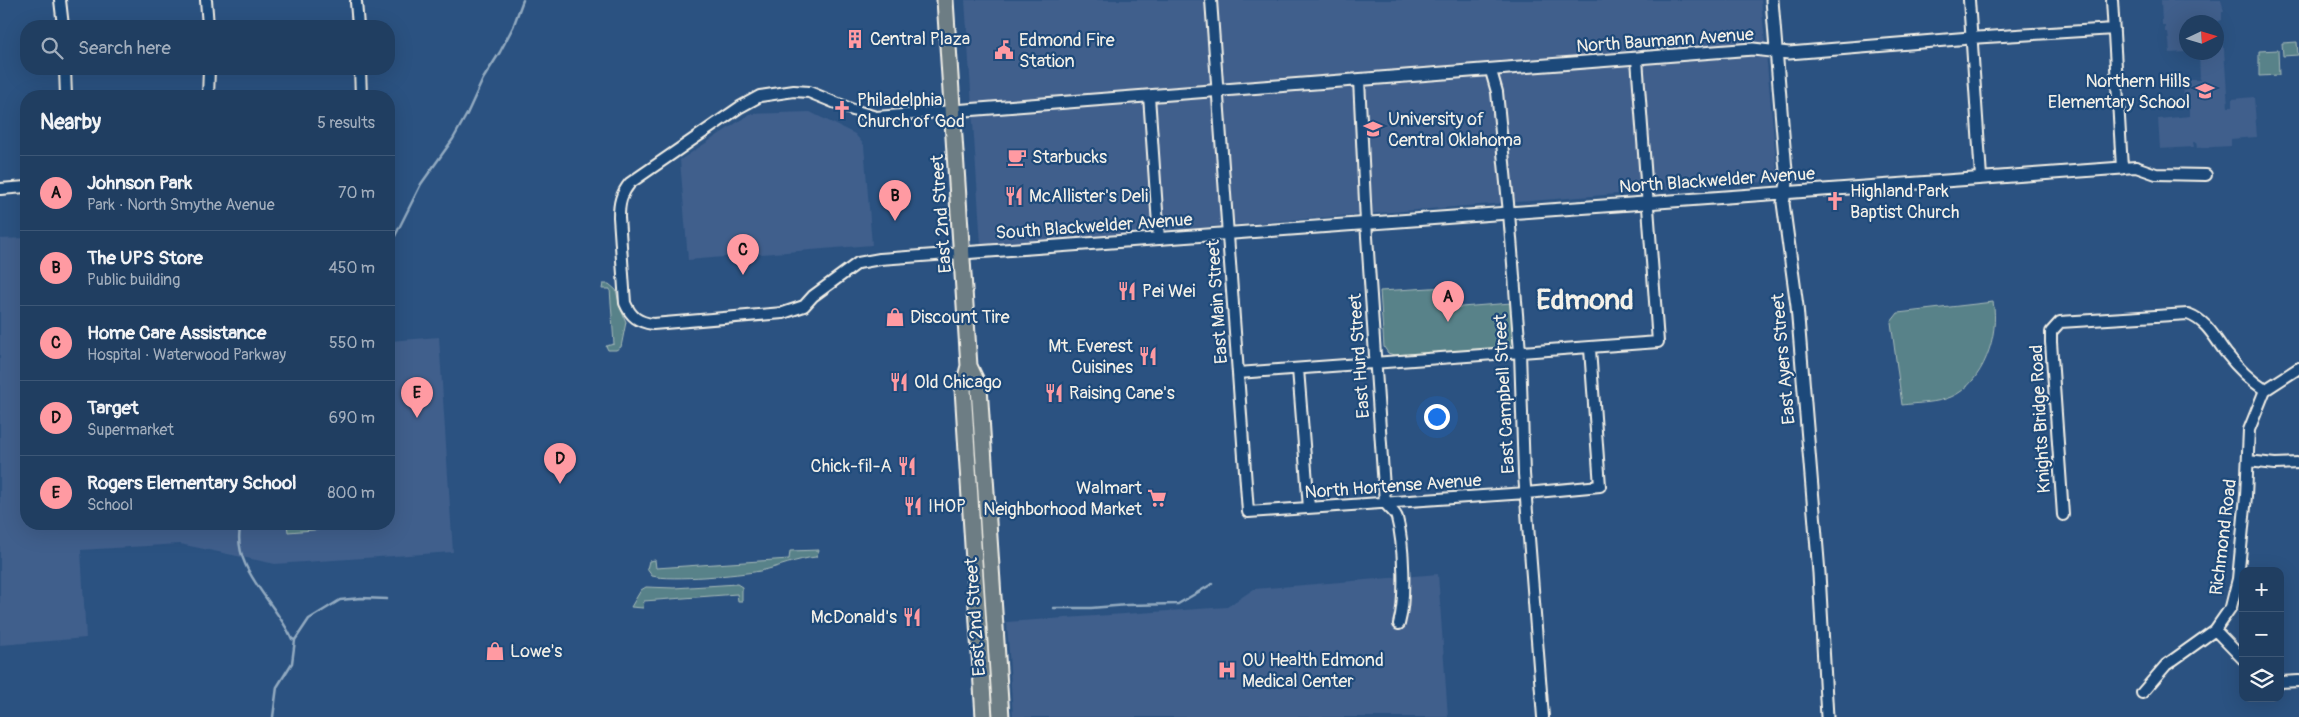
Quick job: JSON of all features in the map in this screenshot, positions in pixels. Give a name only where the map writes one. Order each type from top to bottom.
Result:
[{"type":"main road","name":"East 2nd Street","points":[[945,0],[969,366],[964,389],[984,717]]},
{"type":"main road","name":"East 2nd Street","points":[[969,366],[978,387],[1001,717]]},
{"type":"main road","points":[[966,430],[974,446],[978,471],[984,476]]},
{"type":"main road","points":[[980,654],[998,674]]},
{"type":"street","points":[[60,0],[62,20]]},
{"type":"street","points":[[206,0],[208,20]]},
{"type":"street","name":"East Main Street","points":[[1211,0],[1230,234],[1248,512]]},
{"type":"street","name":"East Ayers Street","points":[[1772,0],[1787,183],[1783,203],[1797,306],[1819,573],[1827,717]]},
{"type":"street","points":[[1968,0],[1981,177]]},
{"type":"street","points":[[2112,0],[2122,168]]},
{"type":"street","points":[[356,2],[358,20]]},
{"type":"street","name":"North Baumann Avenue","points":[[953,111],[1753,50],[1777,53],[2114,29]]},
{"type":"street","points":[[1238,373],[1520,352],[1590,349],[1658,342],[1637,59]]},
{"type":"street","name":"East Campbell Street","points":[[1491,71],[1496,92],[1509,213],[1520,352],[1526,493],[1543,717]]},
{"type":"street","points":[[65,75],[66,90]]},
{"type":"street","points":[[208,90],[209,75]]},
{"type":"street","points":[[360,75],[361,90]]},
{"type":"street","name":"East Hurd Street","points":[[1359,80],[1366,222],[1385,503],[1397,516],[1403,572],[1402,611],[1399,624]]},
{"type":"street","points":[[953,111],[876,117],[853,110],[820,95],[794,91],[760,96],[740,107],[630,183],[624,191],[619,205],[619,217],[625,303],[637,320],[653,324],[783,313],[804,306],[813,296],[858,263],[880,259],[962,253]]},
{"type":"street","points":[[1149,96],[1159,239]]},
{"type":"street","name":"North Blackwelder Avenue","points":[[1230,234],[1366,222],[2136,167],[2156,174],[2206,175]]},
{"type":"street","points":[[0,189],[20,187]]},
{"type":"street","name":"South Blackwelder Avenue","points":[[962,253],[1230,234]]},
{"type":"street","name":"Knights Bridge Road","points":[[2063,515],[2051,342],[2052,332],[2060,322],[2188,314],[2206,324],[2226,354],[2250,380],[2265,390]]},
{"type":"street","name":"North Hortense Avenue","points":[[1248,512],[1526,493],[1600,486],[1590,349]]},
{"type":"street","points":[[2265,390],[2299,368]]},
{"type":"street","points":[[1298,369],[1309,508]]},
{"type":"street","name":"Richmond Road","points":[[2142,693],[2166,665],[2215,630],[2231,606],[2238,579],[2249,430],[2265,390]]},
{"type":"street","points":[[2248,461],[2275,464],[2299,463]]},
{"type":"street","points":[[2215,630],[2241,657]]},
{"type":"street","points":[[2284,682],[2299,681]]},
{"type":"shaded area","name":"University of Central Oklahoma","points":[[965,0],[1761,0],[1778,181],[981,245]]},
{"type":"shaded area","name":"Northern Hills Elementary School","points":[[2161,0],[2221,0],[2224,11],[2222,11],[2222,15],[2179,15],[2179,52],[2170,53],[2168,32],[2165,32],[2165,25],[2162,25]]},
{"type":"shaded area","name":"Northern Hills Elementary School","points":[[2224,49],[2228,107],[2232,107],[2232,99],[2254,97],[2257,137],[2231,139],[2231,146],[2197,148],[2196,142],[2193,142],[2194,147],[2160,149],[2158,119],[2190,116],[2190,108],[2187,108],[2187,103],[2184,103],[2183,84],[2185,84],[2185,80],[2200,80],[2199,60],[2224,60]]},
{"type":"shaded area","points":[[810,112],[855,134],[864,145],[872,245],[688,260],[680,160],[750,114]]},
{"type":"shaded area","points":[[20,238],[20,530],[395,530],[395,341],[439,337],[453,552],[275,564],[180,544],[81,550],[86,638],[0,645],[0,239]]},
{"type":"shaded area","name":"OU Health Edmond Medical Center","points":[[1438,574],[1448,717],[1013,717],[1007,622],[1227,607],[1254,589]]},
{"type":"green space","points":[[2297,42],[2298,55],[2283,56],[2282,43]]},
{"type":"green space","points":[[2278,50],[2279,75],[2259,76],[2259,51]]},
{"type":"green space","points":[[603,284],[609,284],[616,290],[626,322],[621,347],[616,350],[608,350],[606,346],[614,344],[610,289],[602,289]]},
{"type":"green space","points":[[1447,287],[1449,308],[1511,303],[1514,336],[1511,345],[1505,348],[1397,356],[1388,353],[1384,347],[1380,291]]},
{"type":"green space","points":[[1993,302],[1995,315],[1991,343],[1987,357],[1972,381],[1951,397],[1933,402],[1902,405],[1891,322],[1898,313]]},
{"type":"green space","points":[[288,530],[313,530],[288,532]]},
{"type":"green space","points":[[819,550],[816,557],[801,559],[760,571],[737,574],[689,578],[661,577],[652,576],[647,569],[649,561],[655,560],[656,568],[789,559],[790,551]]},
{"type":"green space","points":[[737,584],[742,587],[742,601],[738,601],[737,594],[644,601],[643,608],[631,607],[641,590],[646,587],[674,588]]},
{"type":"waterway","points":[[395,236],[421,184],[453,139],[467,114],[483,79],[513,27],[523,0]]},
{"type":"waterway","points":[[240,530],[239,540],[248,570],[285,625],[292,639],[295,640]]},
{"type":"waterway","points":[[1054,608],[1178,604],[1212,584]]},
{"type":"waterway","points":[[273,717],[277,687],[292,663],[295,640],[309,619],[340,600],[361,598],[387,599]]},
{"type":"place","name":"Central Plaza","points":[[855,39]]},
{"type":"place","name":"Edmond Fire Station","points":[[1004,50]]},
{"type":"place","name":"Northern Hills Elementary School","points":[[2205,91]]},
{"type":"place","name":"Philadelphia Church of God","points":[[842,110]]},
{"type":"place","name":"University of Central Oklahoma","points":[[1373,129]]},
{"type":"place","name":"Starbucks","points":[[1017,157]]},
{"type":"place","name":"McAllister's Deli","points":[[1014,196]]},
{"type":"place","name":"Highland Park Baptist Church","points":[[1835,201]]},
{"type":"place","name":"The UPS Store","points":[[895,221]]},
{"type":"place","name":"Home Care Assistance","points":[[743,275]]},
{"type":"place","name":"Pei Wei","points":[[1127,291]]},
{"type":"place","name":"Discount Tire","points":[[895,317]]},
{"type":"place","name":"Johnson Park","points":[[1448,322]]},
{"type":"place","name":"Mt. Everest Cuisines","points":[[1148,356]]},
{"type":"place","name":"Old Chicago","points":[[899,382]]},
{"type":"place","name":"Raising Cane's","points":[[1054,393]]},
{"type":"place","name":"Rogers Elementary School","points":[[417,418]]},
{"type":"place","name":"Chick-fil-A","points":[[907,466]]},
{"type":"place","name":"Target","points":[[560,484]]},
{"type":"place","name":"Walmart Neighborhood Market","points":[[1157,498]]},
{"type":"place","name":"IHOP","points":[[913,506]]},
{"type":"place","name":"McDonald's","points":[[912,617]]},
{"type":"place","name":"Lowe's","points":[[495,651]]},
{"type":"place","name":"OU Health Edmond Medical Center","points":[[1227,670]]},
{"type":"district","name":"Edmond","points":[[1585,299]]}]
